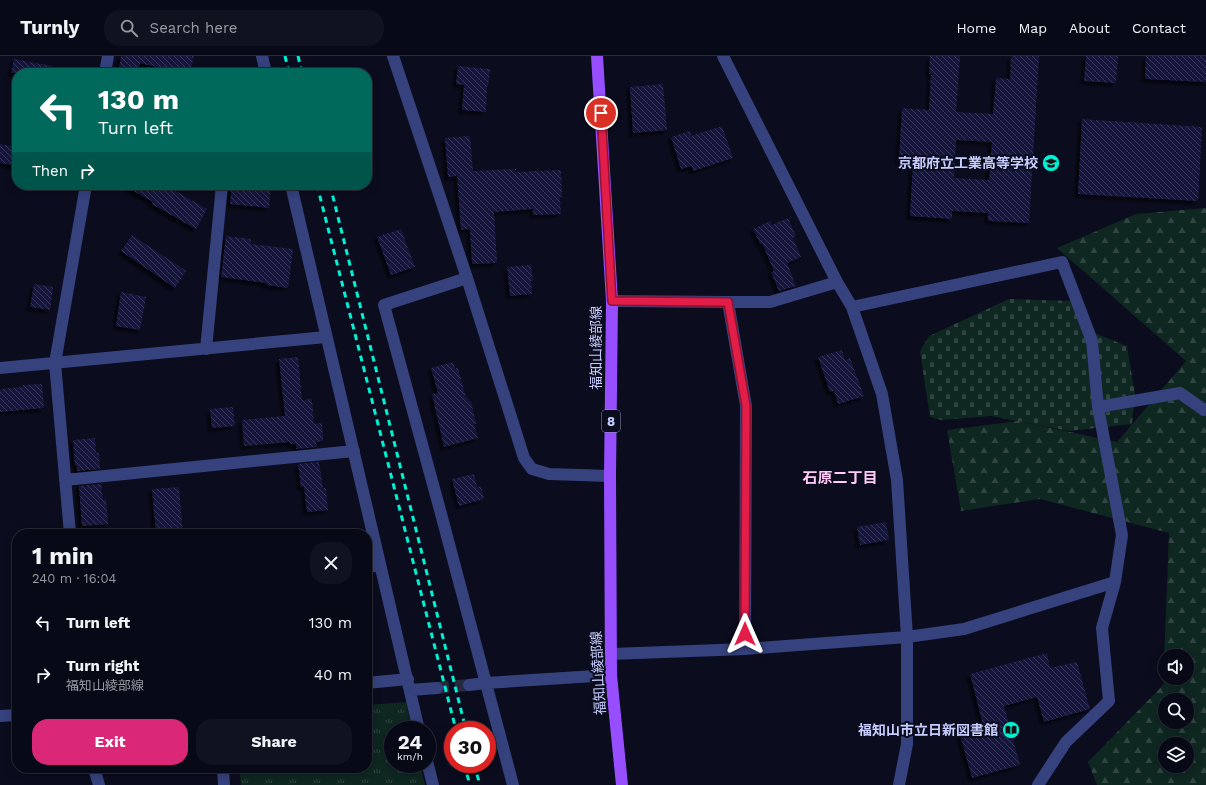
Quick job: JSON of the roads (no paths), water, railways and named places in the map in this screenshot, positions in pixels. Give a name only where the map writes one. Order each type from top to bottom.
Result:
[{"type":"main road","name":"福知山綾部線","points":[[597,56],[612,301],[610,476],[611,675],[622,785]]},
{"type":"street","points":[[106,68],[108,56]]},
{"type":"street","points":[[262,56],[265,68]]},
{"type":"street","points":[[393,56],[467,278],[524,458],[532,469],[550,474],[610,476]]},
{"type":"street","points":[[723,56],[837,282],[852,307],[882,394],[898,480],[907,637],[906,744],[899,785]]},
{"type":"street","points":[[70,529],[55,363],[85,190]]},
{"type":"street","points":[[206,349],[222,190]]},
{"type":"street","points":[[292,190],[372,529]]},
{"type":"street","points":[[852,307],[1062,262],[1092,341],[1098,407],[1122,535],[1115,582],[1102,628],[1109,701],[1066,742],[1038,785]]},
{"type":"street","points":[[467,278],[384,305],[513,785]]},
{"type":"street","points":[[612,301],[770,302],[837,282]]},
{"type":"street","points":[[728,302],[746,406],[745,649]]},
{"type":"street","points":[[0,368],[326,337]]},
{"type":"street","points":[[1098,407],[1180,393],[1204,410],[1206,409]]},
{"type":"street","points":[[65,480],[354,451]]},
{"type":"street","points":[[372,530],[418,721]]},
{"type":"street","points":[[372,566],[380,565]]},
{"type":"street","points":[[611,654],[745,649],[907,637],[964,629],[1115,582]]},
{"type":"street","points":[[469,685],[611,675]]},
{"type":"street","points":[[372,683],[437,688]]},
{"type":"street","points":[[0,716],[12,715]]},
{"type":"street","points":[[95,773],[99,785]]},
{"type":"street","points":[[223,773],[224,785]]},
{"type":"street","points":[[430,773],[433,785]]},
{"type":"tunnel","points":[[437,688],[469,685]]},
{"type":"railway","points":[[285,56],[288,68]]},
{"type":"railway","points":[[298,56],[301,68]]},
{"type":"railway","points":[[318,190],[454,721]]},
{"type":"railway","points":[[331,190],[464,721]]},
{"type":"railway","points":[[467,773],[470,785]]},
{"type":"railway","points":[[477,773],[480,785]]},
{"type":"place","name":"京都府立工業高等学校","points":[[1051,163]]},
{"type":"place","name":"福知山市立日新図書館","points":[[1011,730]]},
{"type":"district","name":"石原二丁目","points":[[840,478]]}]
